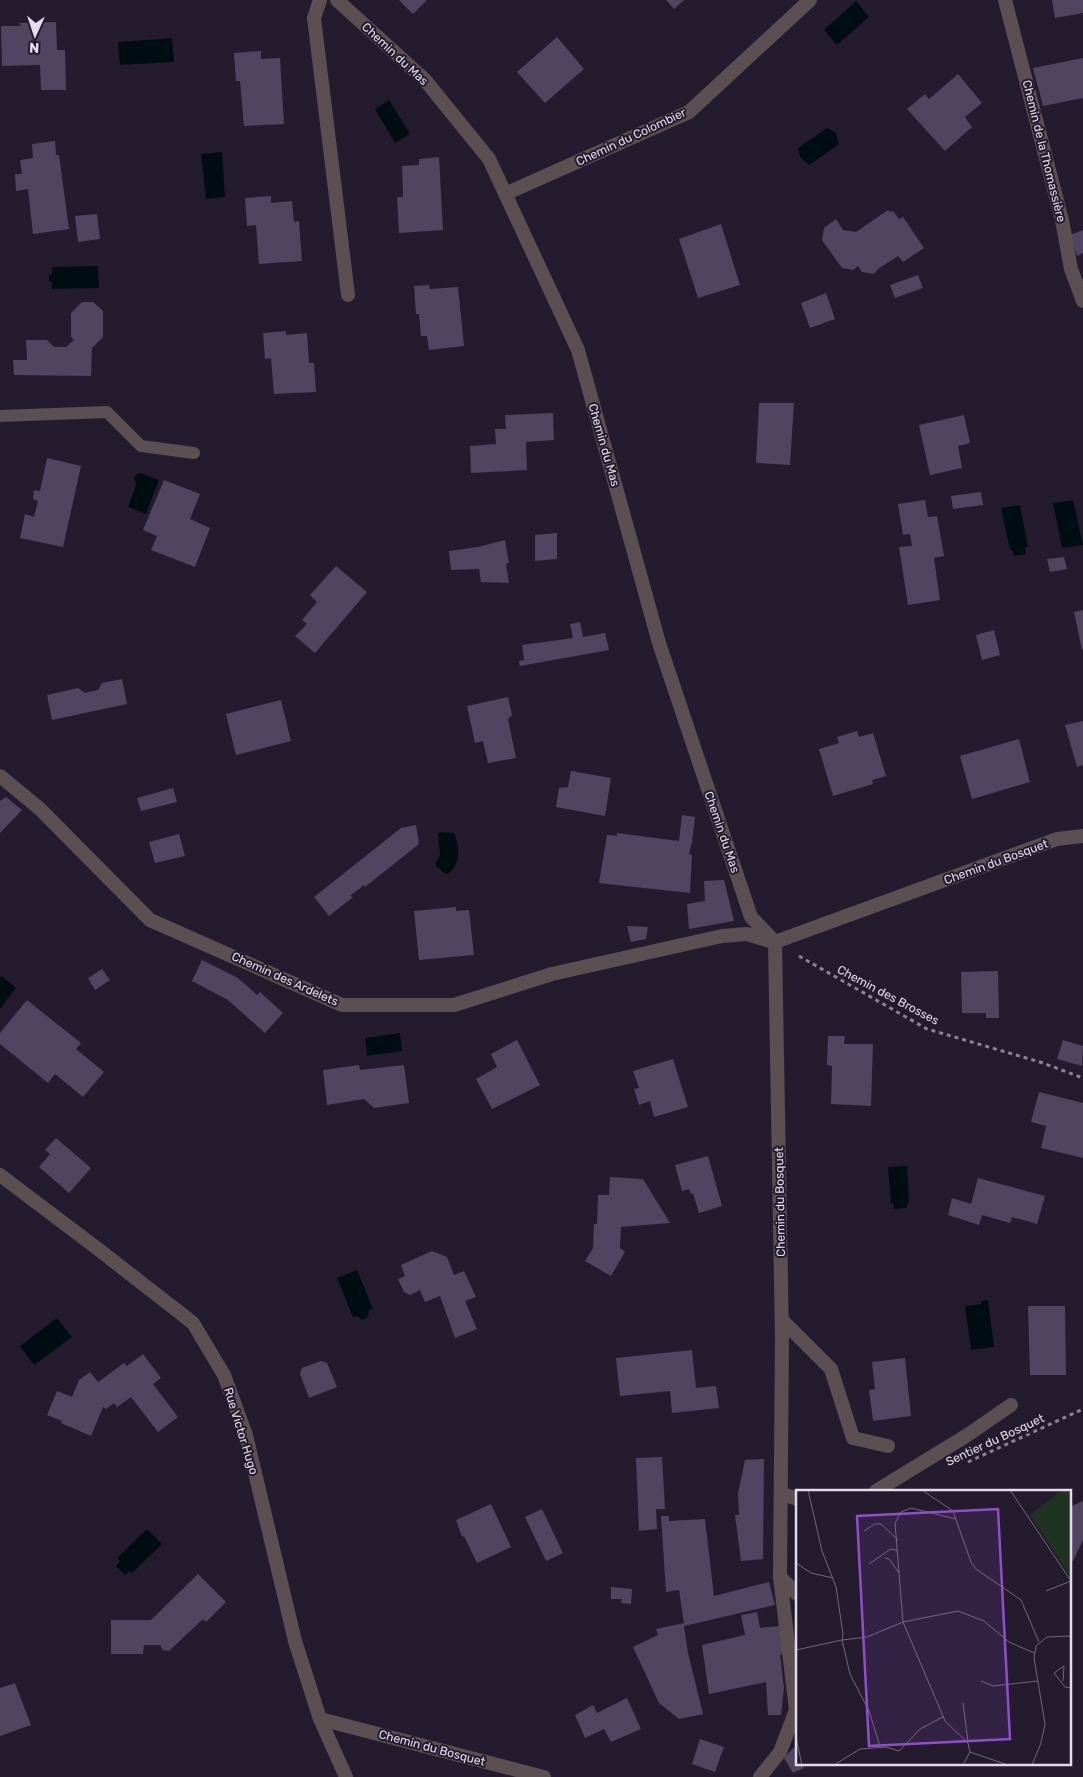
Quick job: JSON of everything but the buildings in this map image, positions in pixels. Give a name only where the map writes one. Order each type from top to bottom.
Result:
[{"type":"street","points":[[320,0],[314,18],[348,295]]},
{"type":"street","name":"Chemin du Mas","points":[[337,0],[425,80],[488,159],[578,350],[665,662],[751,917],[775,942]]},
{"type":"street","name":"Chemin du Colombier","points":[[505,194],[689,112],[810,0]]},
{"type":"street","name":"Chemin de la Thomassière","points":[[1005,0],[1062,220],[1071,269],[1083,301]]},
{"type":"street","name":"Chemin des Ardelets","points":[[0,776],[40,809],[150,920],[342,1005],[454,1005],[552,974],[722,936],[747,934],[775,942]]},
{"type":"street","name":"Chemin du Bosquet","points":[[760,1777],[780,1752],[796,1710],[780,1577],[782,1320],[775,942],[1057,839],[1083,836]]},
{"type":"street","name":"Rue Victor Hugo","points":[[0,1175],[98,1248],[193,1323],[224,1375],[246,1435],[295,1641],[320,1719],[346,1777]]},
{"type":"street","points":[[782,1320],[831,1369],[854,1438],[888,1446]]},
{"type":"street","points":[[878,1490],[966,1436],[1010,1405]]},
{"type":"street","points":[[781,1493],[796,1499]]},
{"type":"street","points":[[780,1577],[796,1593]]},
{"type":"street","name":"Chemin du Bosquet","points":[[320,1719],[544,1777]]},
{"type":"lane","points":[[0,416],[108,412],[141,446],[194,453]]},
{"type":"path","name":"Chemin des Brosses","points":[[775,942],[927,1029],[1040,1062],[1083,1078]]},
{"type":"path","name":"Sentier du Bosquet","points":[[968,1462],[1083,1409]]},
{"type":"shaded area","points":[[856,1],[869,17],[837,45],[824,30]]},
{"type":"shaded area","points":[[172,38],[174,62],[120,65],[118,42]]},
{"type":"shaded area","points":[[389,100],[410,134],[395,143],[375,109]]},
{"type":"shaded area","points":[[827,128],[836,133],[839,144],[809,165],[800,157],[798,148]]},
{"type":"shaded area","points":[[222,152],[225,197],[206,199],[201,154]]},
{"type":"shaded area","points":[[98,266],[99,288],[52,289],[49,275],[52,274],[52,267]]},
{"type":"shaded area","points":[[141,473],[159,480],[146,514],[128,507],[136,485],[134,477]]},
{"type":"shaded area","points":[[1073,500],[1083,545],[1062,548],[1053,503]]},
{"type":"shaded area","points":[[1020,505],[1028,547],[1025,547],[1026,554],[1014,556],[1012,550],[1010,550],[1001,508]]},
{"type":"shaded area","points":[[440,832],[454,833],[458,849],[455,866],[447,874],[436,866],[440,855],[438,835]]},
{"type":"shaded area","points":[[2,976],[16,988],[0,1009],[0,978]]},
{"type":"shaded area","points":[[400,1033],[402,1051],[367,1056],[365,1038]]},
{"type":"shaded area","points":[[907,1166],[909,1202],[907,1203],[907,1208],[894,1209],[893,1203],[891,1204],[888,1167]]},
{"type":"shaded area","points":[[357,1270],[373,1309],[369,1310],[368,1317],[362,1320],[357,1316],[353,1317],[337,1278]]},
{"type":"shaded area","points":[[988,1300],[994,1347],[971,1350],[965,1306],[981,1304],[981,1301]]},
{"type":"shaded area","points":[[57,1318],[72,1337],[34,1365],[20,1346]]},
{"type":"shaded area","points":[[147,1529],[162,1544],[132,1573],[129,1571],[125,1575],[116,1566],[120,1561],[117,1558]]}]
